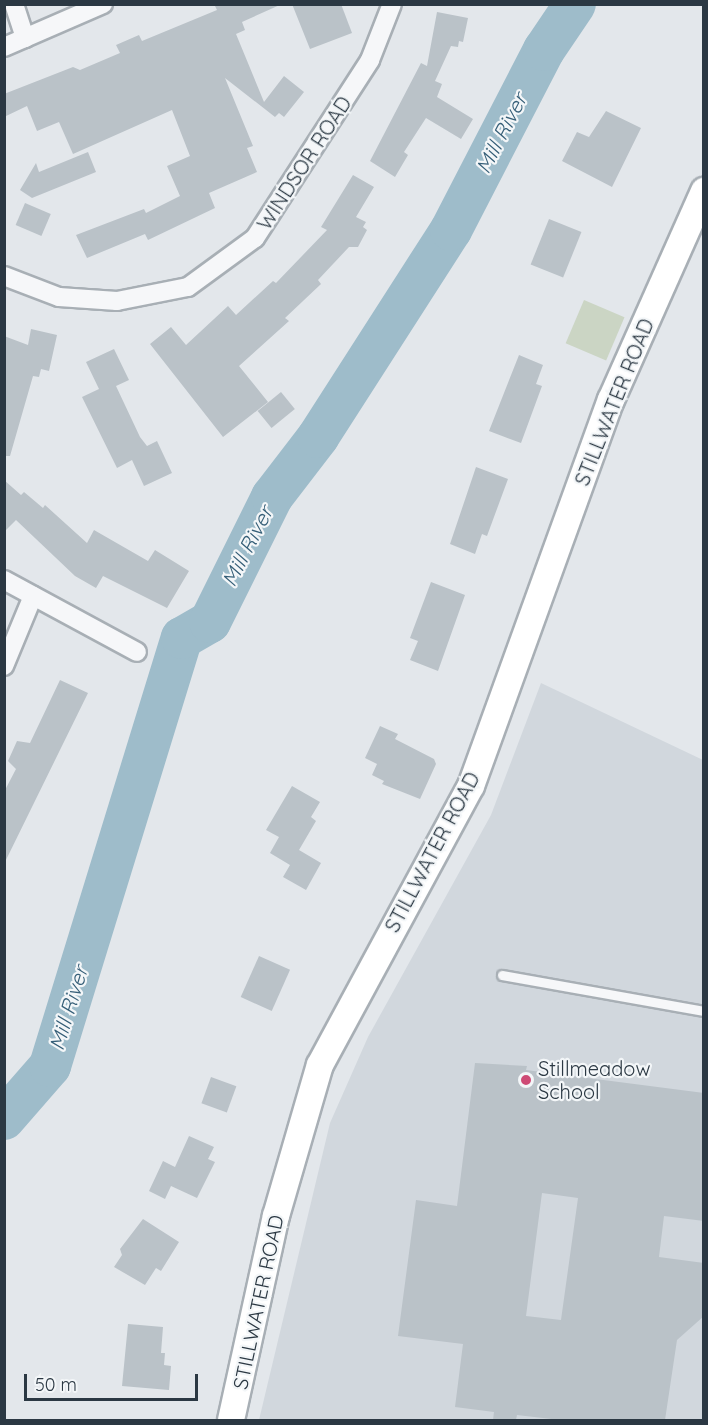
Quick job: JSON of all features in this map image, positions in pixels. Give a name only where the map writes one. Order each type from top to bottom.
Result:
[{"type":"main road","name":"STILLWATER ROAD","points":[[231,1420],[276,1216],[320,1065],[398,915],[471,786],[611,400],[704,191]]},
{"type":"street","points":[[14,4],[25,38]]},
{"type":"street","points":[[4,47],[103,4]]},
{"type":"street","name":"WINDSOR ROAD","points":[[4,276],[59,297],[117,302],[188,287],[255,238],[370,60],[392,4]]},
{"type":"street","points":[[4,580],[137,652]]},
{"type":"street","points":[[4,666],[33,596]]},
{"type":"lane","points":[[502,975],[704,1011]]},
{"type":"shaded area","name":"Stillmeadow School","points":[[541,683],[703,760],[703,1420],[259,1420],[330,1123],[368,1037],[491,815]]},
{"type":"green space","points":[[584,300],[625,317],[606,360],[566,343]]},
{"type":"building","points":[[214,4],[282,4],[242,22],[245,30],[236,34],[264,102],[284,76],[304,92],[284,117],[279,113],[275,117],[225,78],[253,146],[247,148],[257,172],[209,193],[215,208],[148,240],[145,234],[87,258],[76,235],[144,209],[146,213],[180,196],[167,166],[190,156],[172,110],[73,154],[59,122],[37,131],[27,106],[4,117],[4,94],[73,67],[80,70],[120,53],[116,45],[139,35],[142,41],[217,10]]},
{"type":"building","points":[[292,4],[341,4],[352,33],[310,49]]},
{"type":"building","points":[[437,12],[468,18],[463,42],[459,41],[458,47],[451,46],[435,81],[442,84],[437,97],[473,119],[461,139],[426,118],[404,152],[408,155],[395,177],[370,161],[421,63],[427,66]]},
{"type":"building","points":[[606,111],[641,128],[612,187],[562,161],[577,132],[589,137]]},
{"type":"building","points":[[88,152],[96,172],[32,198],[20,190],[36,163],[39,172]]},
{"type":"building","points":[[353,175],[374,187],[356,217],[366,222],[363,227],[367,230],[358,247],[349,247],[318,280],[321,284],[285,318],[289,321],[239,366],[268,402],[223,437],[150,344],[171,327],[186,345],[228,306],[236,315],[273,281],[276,283],[327,230],[321,227]]},
{"type":"building","points":[[25,203],[51,214],[41,236],[16,225]]},
{"type":"building","points":[[549,219],[581,232],[563,278],[531,264]]},
{"type":"building","points":[[31,329],[57,335],[49,371],[41,369],[39,377],[33,376],[10,456],[4,456],[4,336],[28,345]]},
{"type":"building","points":[[114,349],[129,380],[116,386],[140,437],[147,446],[157,441],[172,473],[144,486],[132,460],[117,468],[82,397],[99,389],[86,362]]},
{"type":"building","points":[[519,355],[543,365],[536,384],[542,386],[521,443],[489,431]]},
{"type":"building","points":[[281,392],[295,409],[272,428],[258,411]]},
{"type":"building","points":[[476,467],[508,479],[487,536],[482,534],[475,554],[450,544]]},
{"type":"building","points":[[4,480],[21,495],[24,492],[43,508],[45,505],[87,543],[94,530],[148,561],[155,550],[189,571],[167,608],[103,576],[96,588],[75,576],[16,520],[4,532]]},
{"type":"building","points":[[431,582],[465,595],[438,671],[410,660],[418,641],[410,638]]},
{"type":"building","points":[[60,680],[88,693],[4,864],[4,792],[16,769],[8,761],[17,741],[30,743]]},
{"type":"building","points":[[380,726],[398,734],[395,739],[434,759],[436,764],[420,799],[382,784],[384,781],[372,775],[377,764],[365,758]]},
{"type":"building","points":[[292,786],[320,802],[311,817],[316,821],[299,850],[321,863],[306,890],[283,877],[290,865],[270,853],[279,837],[266,830]]},
{"type":"building","points":[[259,956],[290,970],[272,1011],[241,997]]},
{"type":"building","points":[[475,1063],[527,1066],[526,1070],[704,1093],[704,1221],[664,1216],[659,1257],[704,1263],[704,1316],[677,1340],[665,1420],[560,1420],[517,1415],[516,1420],[493,1420],[494,1412],[455,1407],[463,1344],[398,1336],[416,1200],[457,1206]],"holes":[[[542,1193],[578,1198],[561,1320],[526,1316]]]},
{"type":"building","points":[[211,1077],[236,1086],[227,1113],[201,1103]]},
{"type":"building","points":[[189,1136],[214,1147],[208,1159],[215,1162],[197,1198],[171,1186],[165,1199],[149,1191],[163,1161],[175,1167]]},
{"type":"building","points":[[143,1219],[179,1242],[161,1271],[156,1268],[145,1285],[114,1267],[122,1255],[120,1249]]},
{"type":"building","points":[[128,1324],[163,1327],[161,1353],[165,1353],[164,1365],[171,1366],[169,1390],[122,1386]]},
{"type":"waterway","name":"Mill River","points":[[4,1119],[50,1066],[182,638],[210,622],[272,497],[318,437],[451,230],[544,50],[575,4]]},
{"type":"place","name":"Stillmeadow School","points":[[526,1080]]}]
